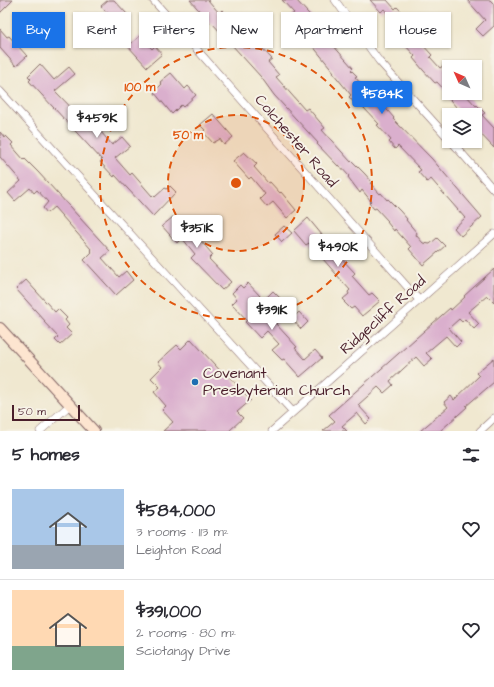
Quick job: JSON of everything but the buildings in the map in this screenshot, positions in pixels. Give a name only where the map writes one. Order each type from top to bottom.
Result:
[{"type":"main road","points":[[0,328],[94,431]]},
{"type":"street","name":"Colchester Road","points":[[153,0],[419,300]]},
{"type":"street","points":[[335,0],[379,61],[442,131]]},
{"type":"street","points":[[0,91],[293,412]]},
{"type":"street","points":[[457,148],[494,190]]},
{"type":"street","name":"Ridgecliff Road","points":[[272,431],[494,234]]},
{"type":"street","points":[[40,431],[70,404]]},
{"type":"street","points":[[480,431],[494,418]]},
{"type":"place","name":"Covenant Presbyterian Church","points":[[195,382]]}]
